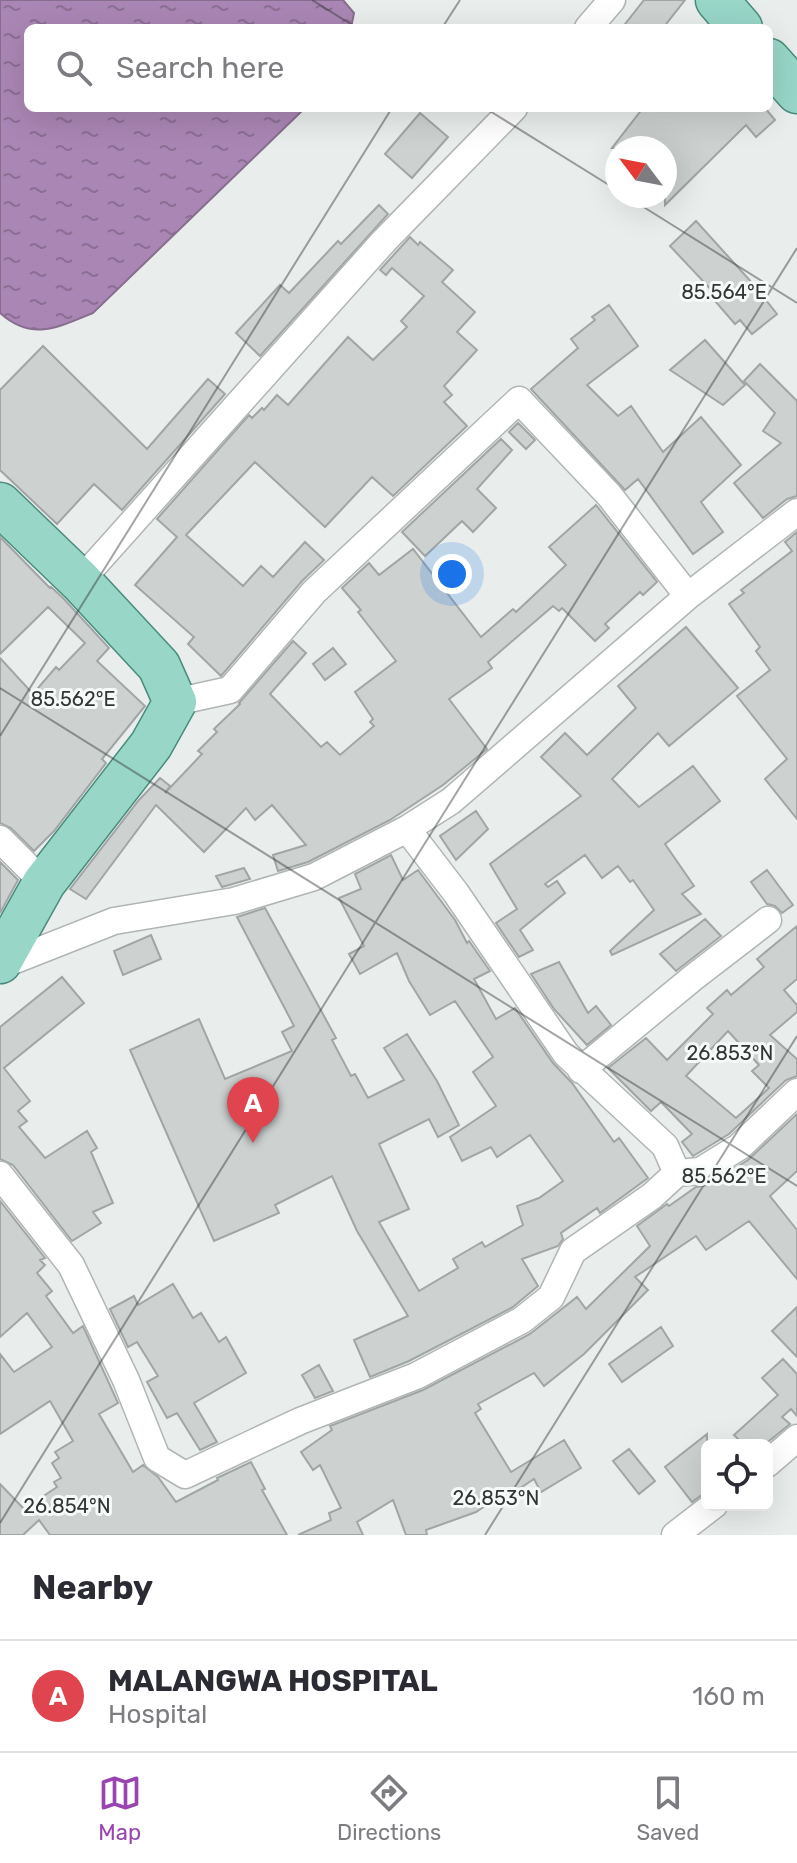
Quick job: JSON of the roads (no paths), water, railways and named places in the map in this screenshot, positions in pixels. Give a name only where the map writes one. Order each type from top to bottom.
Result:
[{"type":"main road","points":[[717,0],[738,24]]},
{"type":"main road","points":[[773,65],[797,92]]},
{"type":"main road","points":[[0,504],[80,581],[159,666],[175,702],[151,745],[44,883],[0,964]]},
{"type":"street","points":[[591,24],[612,0]]},
{"type":"street","points":[[80,581],[384,241],[510,112]]},
{"type":"street","points":[[175,702],[230,690],[314,592],[519,400],[609,495],[688,596]]},
{"type":"street","points":[[0,964],[114,921],[234,901],[314,877],[407,829],[451,801],[688,596],[797,512]]},
{"type":"street","points":[[407,829],[456,893],[539,1018],[581,1070],[665,1146],[677,1173]]},
{"type":"street","points":[[0,839],[44,883]]},
{"type":"street","points":[[581,1070],[768,920]]},
{"type":"street","points":[[0,1175],[71,1265],[126,1380],[157,1458],[185,1475],[300,1421],[416,1376],[522,1320],[551,1297],[573,1251],[652,1196],[677,1173],[700,1171],[739,1147],[797,1092]]},
{"type":"street","points":[[773,1459],[797,1438]]},
{"type":"street","points":[[675,1535],[706,1511]]},
{"type":"water","points":[[0,0],[343,0],[354,13],[352,24],[24,24],[24,112],[301,112],[93,313],[57,327],[34,329],[12,322],[0,313]]},
{"type":"place","name":"MALANGWA HOSPITAL","points":[[253,1143]]}]
